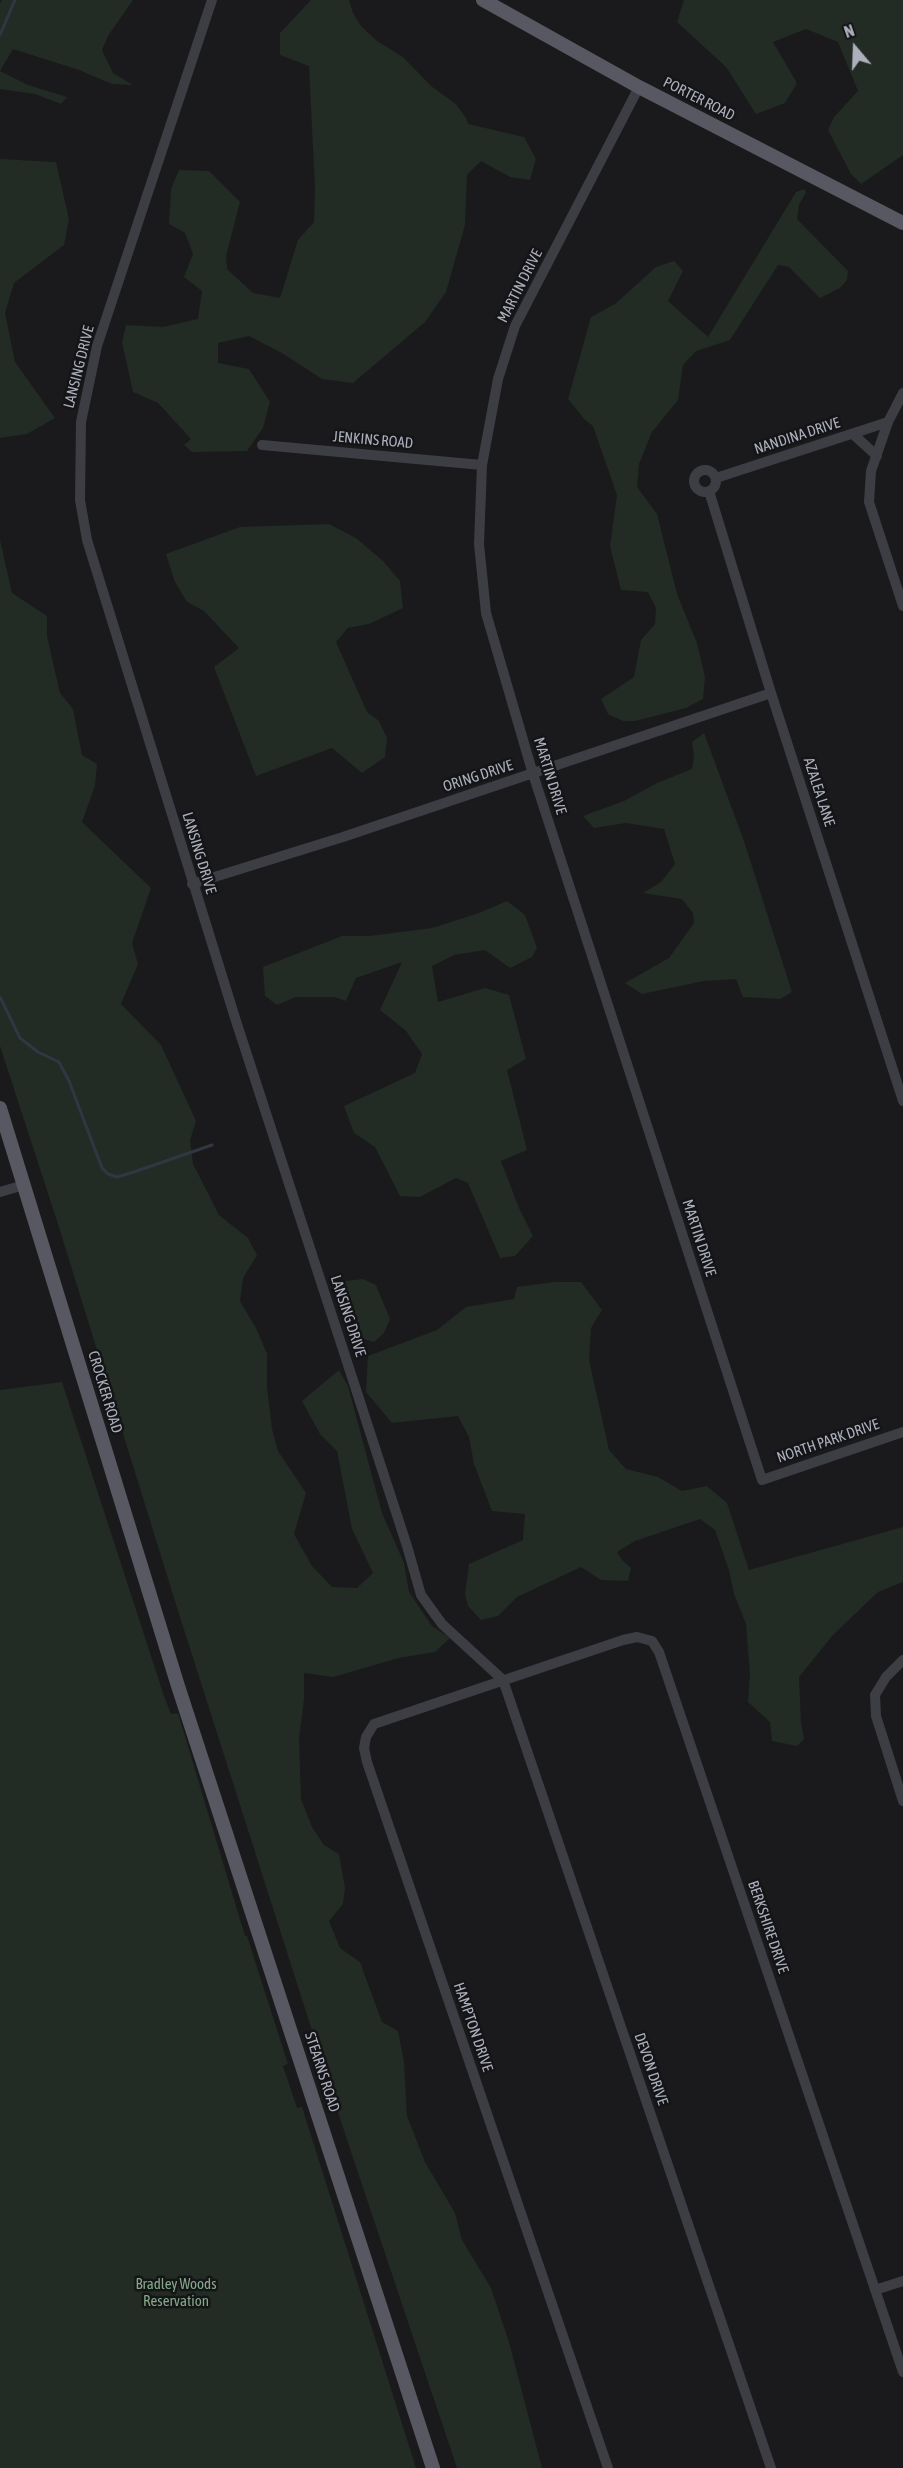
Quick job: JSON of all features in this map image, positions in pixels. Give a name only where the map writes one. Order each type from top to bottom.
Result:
[{"type":"main road","name":"PORTER ROAD","points":[[483,0],[639,87],[903,223]]},
{"type":"main road","name":"CROCKER ROAD","points":[[0,1108],[178,1686]]},
{"type":"main road","name":"STEARNS ROAD","points":[[178,1686],[433,2468]]},
{"type":"street","name":"LANSING DRIVE","points":[[212,0],[99,339],[81,422],[80,500],[87,540],[192,884],[421,1595],[442,1624],[502,1680]]},
{"type":"street","name":"MARTIN DRIVE","points":[[639,87],[515,326],[498,379],[482,465],[479,544],[486,613],[533,774],[762,1480]]},
{"type":"street","points":[[903,393],[888,422],[871,471],[869,502],[903,606]]},
{"type":"street","name":"NANDINA DRIVE","points":[[716,478],[888,422]]},
{"type":"street","points":[[853,434],[877,456]]},
{"type":"street","name":"JENKINS ROAD","points":[[262,445],[482,465]]},
{"type":"street","points":[[704,469],[712,471],[716,478],[716,484],[709,492],[698,490],[694,483],[695,476],[704,469]]},
{"type":"street","name":"AZALEA LANE","points":[[709,492],[771,693],[903,1101]]},
{"type":"street","name":"ORING DRIVE","points":[[192,884],[533,774],[771,693]]},
{"type":"street","points":[[0,1192],[24,1185]]},
{"type":"street","name":"NORTH PARK DRIVE","points":[[762,1480],[903,1432]]},
{"type":"street","name":"BERKSHIRE DRIVE","points":[[502,1680],[637,1637],[652,1641],[659,1652],[903,2372]]},
{"type":"street","points":[[903,1660],[886,1677],[875,1695],[876,1716],[903,1801]]},
{"type":"street","name":"HAMPTON DRIVE","points":[[502,1680],[374,1724],[366,1737],[364,1749],[608,2468]]},
{"type":"street","name":"DEVON DRIVE","points":[[502,1680],[771,2468]]},
{"type":"street","points":[[875,2290],[903,2281]]},
{"type":"green space","points":[[2,0],[133,0],[108,36],[102,50],[113,73],[133,85],[112,84],[79,70],[13,49],[0,71],[0,3]]},
{"type":"green space","points":[[311,0],[349,0],[353,13],[361,26],[377,41],[403,57],[431,86],[456,104],[468,124],[524,137],[536,159],[530,180],[510,177],[481,161],[467,175],[465,225],[446,292],[425,322],[353,383],[322,379],[282,353],[249,336],[218,343],[218,363],[249,369],[270,402],[263,428],[247,451],[192,452],[184,445],[191,439],[158,403],[133,392],[122,342],[126,325],[163,327],[198,319],[202,291],[184,277],[193,254],[185,233],[169,224],[171,189],[179,170],[209,171],[240,202],[226,256],[227,269],[253,293],[280,298],[298,240],[314,222],[315,189],[309,66],[280,55],[280,33]]},
{"type":"green space","points":[[684,0],[903,0],[903,155],[861,184],[851,174],[828,130],[834,117],[858,91],[838,42],[806,29],[773,42],[797,83],[785,103],[756,114],[726,67],[677,22]]},
{"type":"green space","points":[[0,71],[28,85],[67,97],[61,104],[35,94],[0,89]]},
{"type":"green space","points":[[0,159],[56,162],[69,219],[64,245],[14,283],[5,313],[15,362],[55,418],[27,434],[0,438]]},
{"type":"green space","points":[[804,189],[806,192],[799,205],[797,219],[848,271],[847,280],[840,288],[820,298],[789,267],[778,265],[730,340],[696,351],[683,365],[678,400],[652,432],[639,464],[637,487],[657,514],[677,594],[697,643],[705,677],[703,699],[686,708],[635,721],[623,721],[608,714],[601,699],[634,677],[641,640],[655,624],[656,608],[648,592],[621,590],[610,546],[617,495],[593,426],[568,399],[591,317],[615,304],[656,267],[674,261],[683,271],[668,301],[708,337],[796,192]]},
{"type":"green space","points":[[329,524],[356,538],[383,561],[400,581],[403,608],[369,624],[348,628],[336,642],[367,712],[379,721],[387,738],[385,757],[362,773],[332,748],[256,776],[214,667],[239,648],[204,611],[187,602],[175,582],[166,554],[240,527]]},
{"type":"green space","points":[[0,540],[12,593],[47,616],[47,636],[60,693],[73,709],[82,755],[97,764],[95,786],[82,822],[151,888],[132,943],[138,964],[121,1004],[161,1045],[196,1121],[190,1140],[193,1164],[219,1215],[248,1238],[257,1255],[243,1278],[240,1301],[257,1330],[267,1354],[267,1387],[272,1429],[278,1451],[306,1493],[294,1534],[312,1566],[332,1587],[357,1588],[373,1573],[352,1529],[337,1451],[320,1434],[302,1401],[339,1370],[348,1386],[382,1513],[404,1563],[409,1592],[432,1626],[450,1638],[435,1652],[399,1658],[333,1677],[304,1673],[304,1700],[299,1738],[301,1799],[312,1827],[324,1845],[339,1854],[345,1888],[343,1904],[329,1921],[340,1948],[360,1962],[382,2022],[398,2031],[404,2062],[407,2116],[425,2162],[455,2213],[462,2240],[491,2288],[509,2342],[542,2468],[457,2468],[347,2140],[0,1046]]},
{"type":"green space","points":[[704,733],[744,841],[792,992],[780,999],[743,997],[736,979],[704,981],[642,994],[625,983],[669,958],[694,923],[693,913],[682,899],[643,893],[661,882],[675,864],[664,829],[626,823],[594,828],[583,816],[624,801],[657,783],[692,769],[694,756],[692,742]]},
{"type":"green space","points":[[507,901],[525,915],[537,948],[532,957],[510,968],[485,950],[454,955],[432,966],[438,1002],[485,988],[509,995],[526,1059],[507,1070],[527,1150],[501,1161],[519,1208],[533,1236],[515,1256],[500,1258],[468,1183],[456,1178],[420,1197],[400,1196],[375,1147],[354,1133],[344,1106],[415,1073],[422,1054],[406,1031],[380,1010],[402,962],[356,978],[346,1001],[334,997],[296,997],[277,1005],[265,996],[263,967],[342,936],[370,936],[432,928],[479,913]]},
{"type":"green space","points":[[363,1279],[376,1285],[390,1319],[384,1333],[374,1342],[360,1338],[345,1293],[345,1281]]},
{"type":"green space","points":[[555,1282],[581,1282],[602,1310],[591,1328],[589,1360],[609,1450],[626,1469],[658,1477],[682,1491],[707,1486],[727,1503],[749,1570],[903,1527],[903,1582],[878,1592],[833,1635],[799,1677],[804,1739],[797,1746],[772,1741],[770,1722],[748,1702],[750,1674],[746,1624],[734,1594],[729,1570],[715,1530],[700,1519],[635,1541],[617,1552],[631,1568],[628,1581],[601,1580],[581,1567],[517,1597],[498,1616],[481,1620],[468,1606],[465,1594],[469,1564],[523,1540],[525,1514],[492,1511],[474,1464],[469,1437],[458,1416],[392,1423],[366,1392],[368,1356],[437,1330],[466,1307],[514,1299],[517,1287]]},
{"type":"green space","name":"Bradley Woods Reservation","points":[[62,1382],[164,1696],[171,1714],[178,1713],[245,1936],[247,1936],[288,2064],[283,2066],[297,2108],[302,2107],[416,2468],[0,2468],[0,1390]]},
{"type":"waterway","points":[[0,35],[15,0]]},
{"type":"waterway","points":[[0,997],[20,1038],[38,1052],[59,1062],[69,1081],[102,1168],[108,1174],[117,1177],[212,1145]]}]
